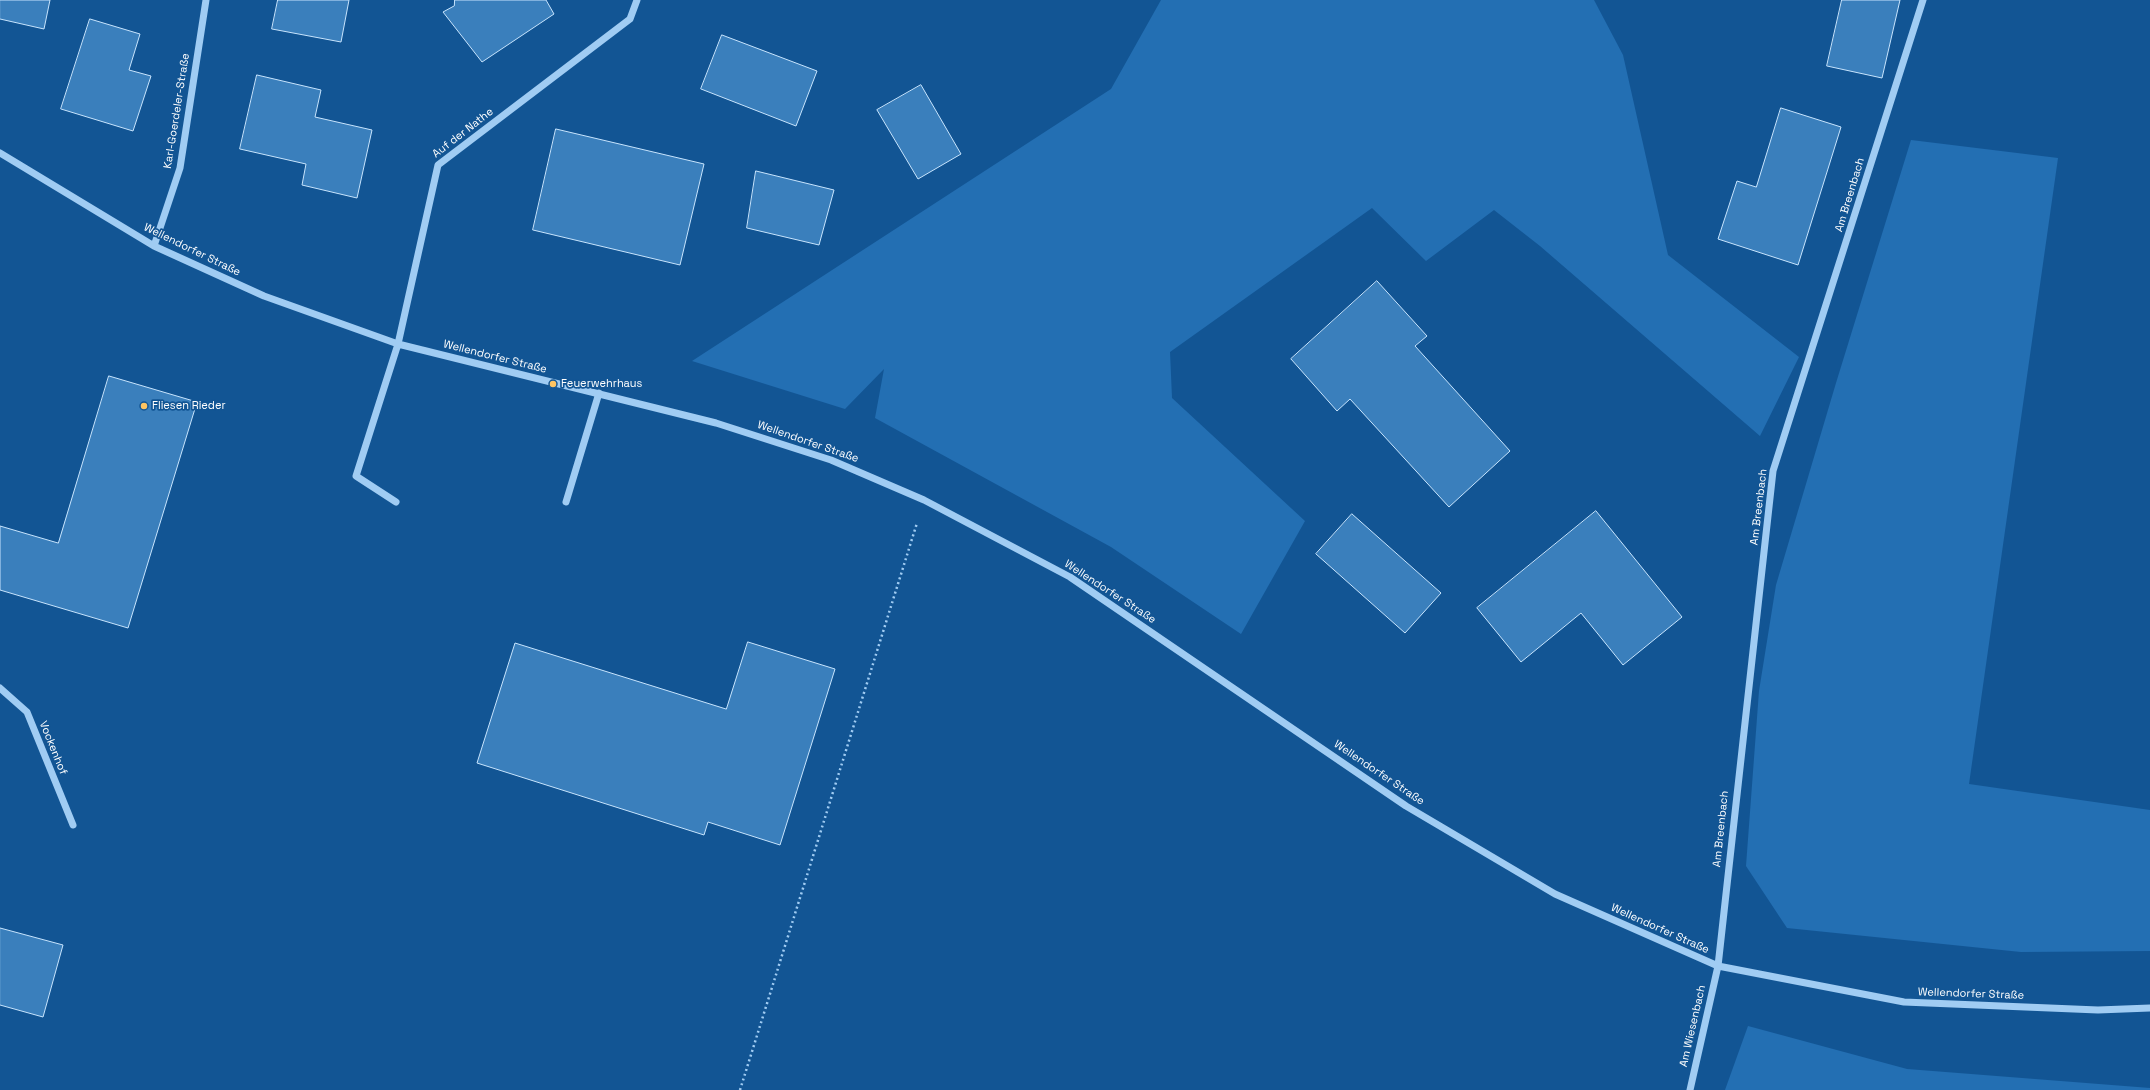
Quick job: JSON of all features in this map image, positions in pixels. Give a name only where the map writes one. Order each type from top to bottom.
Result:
[{"type":"street","name":"Karl-Goerdeler-Straße","points":[[154,246],[180,168],[206,0]]},
{"type":"street","name":"Auf der Nathe","points":[[396,502],[356,476],[398,344],[438,165],[630,19],[637,0]]},
{"type":"street","name":"Am Breenbach","points":[[1718,966],[1773,471],[1923,0]]},
{"type":"street","name":"Wellendorfer Straße","points":[[0,153],[154,246],[264,296],[398,344],[553,384],[599,393],[716,423],[831,460],[924,500],[1070,577],[1406,806],[1555,894],[1718,966],[1904,1002],[2098,1010],[2150,1008]]},
{"type":"street","points":[[566,502],[599,393]]},
{"type":"street","name":"Vockenhof","points":[[0,688],[27,712],[73,825]]},
{"type":"street","name":"Am Wiesenbach","points":[[1690,1090],[1718,966]]},
{"type":"path","points":[[740,1090],[924,500]]},
{"type":"shaded area","points":[[1161,0],[1594,0],[1623,55],[1668,255],[1799,357],[1760,436],[1540,246],[1494,210],[1426,261],[1372,208],[1170,352],[1172,398],[1305,521],[1241,634],[1111,547],[875,418],[884,369],[845,409],[692,361],[1111,89]]},
{"type":"shaded area","points":[[1911,140],[2058,158],[1969,784],[2150,810],[2150,951],[2021,952],[1787,928],[1746,866],[1759,691],[1776,585],[1836,383]]},
{"type":"shaded area","points":[[1748,1026],[1907,1069],[2150,1088],[2150,1090],[1725,1090]]},
{"type":"building","points":[[0,0],[50,0],[44,29],[0,19]]},
{"type":"building","points":[[278,0],[349,0],[341,42],[272,29]]},
{"type":"building","points":[[455,0],[546,0],[554,14],[482,62],[443,12],[454,6]]},
{"type":"building","points":[[1842,0],[1900,0],[1882,78],[1827,66]]},
{"type":"building","points":[[90,19],[140,34],[129,70],[151,76],[133,131],[61,109]]},
{"type":"building","points":[[722,35],[817,71],[796,126],[701,89]]},
{"type":"building","points":[[257,75],[321,90],[315,117],[372,130],[357,198],[302,185],[306,164],[240,149]]},
{"type":"building","points":[[921,85],[961,154],[918,179],[877,110]]},
{"type":"building","points":[[1781,108],[1841,127],[1798,265],[1718,239],[1737,181],[1756,187]]},
{"type":"building","points":[[556,129],[704,164],[680,265],[533,230]]},
{"type":"building","points":[[756,171],[834,190],[819,245],[747,228]]},
{"type":"building","points":[[1377,281],[1427,336],[1415,346],[1510,451],[1449,507],[1350,399],[1337,411],[1291,359]]},
{"type":"building","points":[[109,376],[197,402],[128,628],[0,590],[0,526],[58,543]]},
{"type":"building","points":[[1596,511],[1682,617],[1623,665],[1581,613],[1521,662],[1477,608]]},
{"type":"building","points":[[1352,514],[1441,593],[1405,633],[1316,554]]},
{"type":"building","points":[[748,642],[835,669],[780,845],[708,822],[704,835],[477,763],[515,643],[726,709]]},
{"type":"building","points":[[0,928],[63,945],[43,1017],[0,1005]]},
{"type":"place","name":"Feuerwehrhaus","points":[[553,384]]},
{"type":"place","name":"Fliesen Rieder","points":[[144,406]]}]
